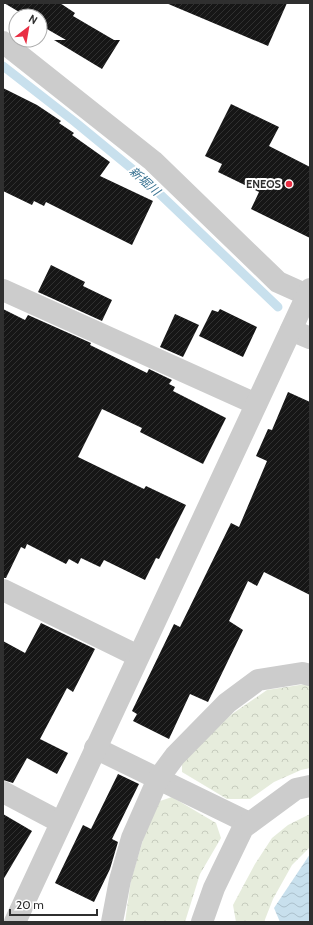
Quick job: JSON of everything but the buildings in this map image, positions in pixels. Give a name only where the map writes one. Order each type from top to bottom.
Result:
[{"type":"street","points":[[3,42],[153,160],[278,282],[309,292],[300,334],[256,404],[60,822],[12,914]]},
{"type":"street","points":[[3,290],[256,404]]},
{"type":"street","points":[[3,590],[138,656]]},
{"type":"street","points":[[112,922],[120,880],[130,845],[158,779],[175,756],[227,703],[258,680],[302,673],[310,674]]},
{"type":"street","points":[[95,748],[249,823]]},
{"type":"street","points":[[202,922],[214,888],[243,828],[296,788],[310,786]]},
{"type":"street","points":[[3,792],[60,822]]},
{"type":"green space","points":[[306,684],[310,685],[310,768],[301,770],[274,782],[250,799],[227,799],[182,772],[182,759],[232,714],[267,690]]},
{"type":"green space","points":[[172,797],[216,823],[221,838],[200,874],[185,922],[125,922],[131,880],[154,803]]},
{"type":"green space","points":[[310,814],[310,847],[292,865],[273,899],[264,922],[236,922],[233,905],[255,864],[272,838],[288,825]]},
{"type":"water","points":[[310,854],[310,922],[280,922],[274,908]]},
{"type":"waterway","name":"新堀川","points":[[3,66],[142,177],[278,307]]},
{"type":"place","name":"ENEOS","points":[[289,184]]}]
